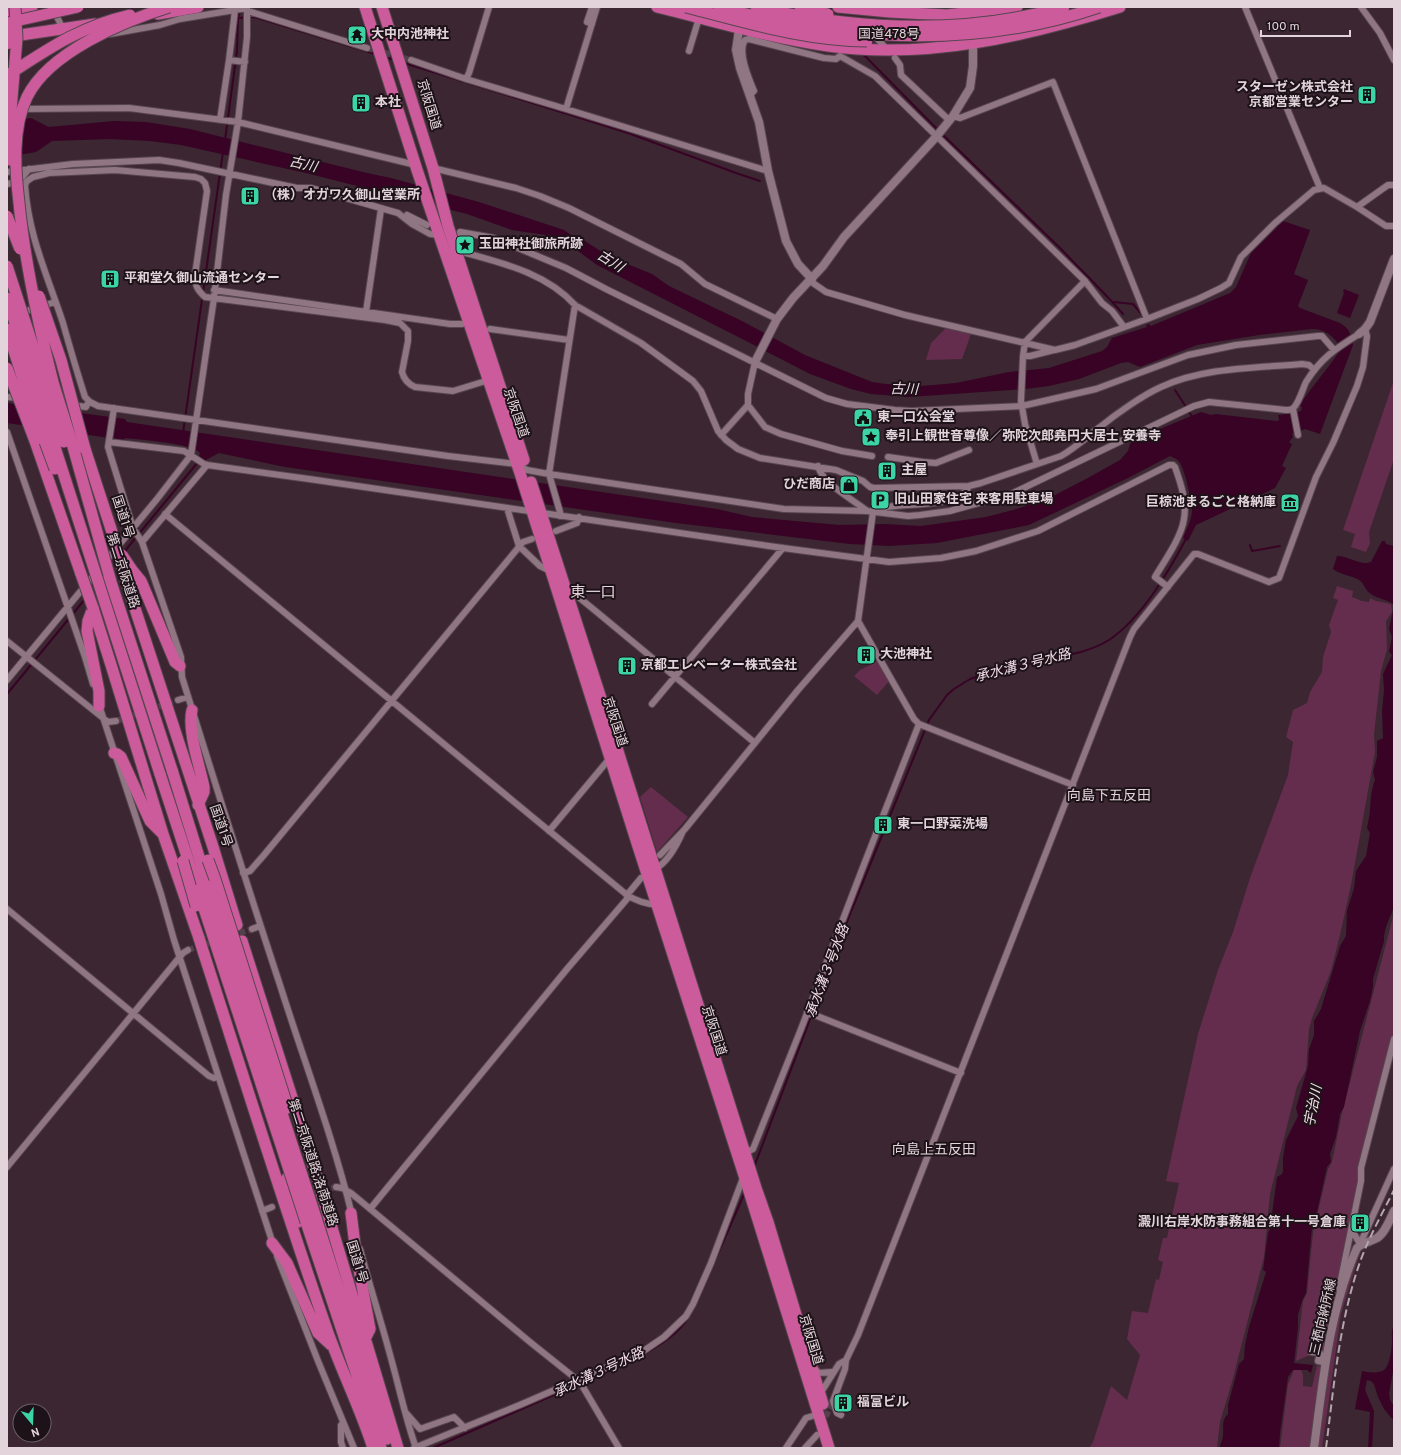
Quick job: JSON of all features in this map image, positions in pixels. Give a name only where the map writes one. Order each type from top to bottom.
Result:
[{"type":"highway","points":[[7,44],[15,25],[16,7]]},
{"type":"highway","points":[[16,7],[18,38],[9,136],[10,187],[16,239],[25,285],[111,582]]},
{"type":"highway","points":[[7,13],[32,7]]},
{"type":"highway","points":[[7,23],[78,7]]},
{"type":"highway","points":[[54,383],[24,250],[20,218],[17,189],[17,149],[20,118],[23,106],[27,96],[39,79],[47,70],[68,54],[95,38],[129,21],[168,7]]},
{"type":"highway","points":[[7,75],[59,42],[88,28],[120,18],[168,7]]},
{"type":"highway","points":[[7,37],[198,7]]},
{"type":"highway","name":"京阪国道","points":[[365,7],[371,45],[417,167],[432,224],[440,235],[489,380],[523,470]]},
{"type":"highway","name":"京阪国道","points":[[382,7],[434,170],[448,226],[523,470],[536,510],[569,597],[745,1153],[746,1173]]},
{"type":"highway","name":"国道478号","points":[[657,7],[739,28],[830,47],[912,50],[940,48],[971,38],[1057,25],[1120,7]]},
{"type":"highway","points":[[686,7],[787,33],[828,40],[885,41],[971,38],[1099,7]]},
{"type":"highway","points":[[719,7],[783,23],[845,32],[971,38]]},
{"type":"highway","points":[[756,7],[810,18],[884,26],[910,27],[988,22],[1064,7]]},
{"type":"highway","points":[[800,7],[832,14],[866,18],[884,26]]},
{"type":"highway","name":"国道478号","points":[[838,7],[947,15],[965,10],[1017,7]]},
{"type":"highway","name":"国道1号","points":[[7,216],[46,313],[67,381],[85,449],[198,805],[213,847],[304,1138],[398,1448]]},
{"type":"highway","name":"第二京阪道路","points":[[7,266],[172,770],[203,888]]},
{"type":"highway","name":"第二京阪道路","points":[[7,298],[160,774],[203,888]]},
{"type":"highway","points":[[7,329],[31,404]]},
{"type":"highway","points":[[7,346],[31,404],[99,588]]},
{"type":"highway","points":[[7,368],[35,441],[93,608],[163,834],[199,938],[304,1262],[334,1349],[373,1448]]},
{"type":"highway","name":"京阪国道","points":[[536,510],[552,572],[610,758],[746,1173],[770,1229],[837,1448]]},
{"type":"highway","points":[[112,532],[123,558],[144,587],[175,662],[180,666]]},
{"type":"highway","points":[[93,608],[88,621],[87,631],[99,691],[99,706]]},
{"type":"highway","points":[[192,710],[190,717],[191,728],[204,787],[204,792],[198,805]]},
{"type":"highway","points":[[114,753],[121,758],[150,822],[163,834]]},
{"type":"highway","points":[[172,770],[215,879],[293,1122],[304,1138]]},
{"type":"highway","points":[[160,774],[190,888],[254,1077],[264,1098],[281,1154],[303,1242],[304,1262]]},
{"type":"highway","name":"第二京阪道路;洛南道路","points":[[203,888],[306,1222],[381,1448]]},
{"type":"highway","name":"第二京阪道路;洛南道路","points":[[203,888],[390,1448]]},
{"type":"highway","name":"京阪国道","points":[[754,1192],[829,1448]]},
{"type":"highway","points":[[350,1208],[356,1253],[370,1329],[365,1339]]},
{"type":"highway","points":[[272,1242],[287,1263],[318,1333],[334,1349]]},
{"type":"street","points":[[466,79],[489,7]]},
{"type":"street","points":[[592,7],[587,22],[592,24]]},
{"type":"street","points":[[566,109],[597,7]]},
{"type":"street","points":[[742,7],[736,50],[740,68],[759,122],[768,171],[786,241],[798,264],[811,280],[826,292],[929,322],[1025,342],[1055,350]]},
{"type":"street","points":[[1245,7],[1320,188]]},
{"type":"street","points":[[1360,7],[1380,33],[1394,60]]},
{"type":"street","points":[[67,38],[68,41],[76,40],[160,25],[180,19],[247,9],[349,43],[371,45]]},
{"type":"street","points":[[7,680],[28,658],[133,530],[192,454],[230,171],[238,124],[245,62],[247,9]]},
{"type":"street","points":[[220,120],[235,10]]},
{"type":"street","points":[[872,456],[842,451],[773,431],[765,427],[748,405],[748,394],[756,361],[776,321],[793,298],[823,266],[844,237],[936,137],[950,120],[970,88],[973,66],[971,38],[965,10]]},
{"type":"street","points":[[54,11],[61,25]]},
{"type":"street","points":[[851,12],[884,46]]},
{"type":"street","points":[[689,51],[699,18]]},
{"type":"street","points":[[750,95],[754,91],[748,77],[743,52],[743,43],[745,40],[749,39],[824,58],[836,59],[840,56],[874,76],[1084,281],[1102,304],[1112,311],[1124,327]]},
{"type":"street","points":[[349,43],[371,45]]},
{"type":"street","points":[[895,58],[900,66],[901,75],[950,120]]},
{"type":"street","points":[[229,60],[245,62]]},
{"type":"street","points":[[411,60],[466,79],[768,171]]},
{"type":"street","points":[[950,120],[960,118],[1053,82],[1147,319]]},
{"type":"street","points":[[7,109],[129,108],[220,120],[417,167]]},
{"type":"street","points":[[7,172],[73,164],[159,160],[230,171],[297,188],[311,188],[381,209],[404,213],[414,220],[432,224]]},
{"type":"street","points":[[18,182],[28,169]]},
{"type":"street","points":[[489,380],[453,391],[410,384],[402,372],[408,341],[408,331],[400,323],[205,297],[198,290],[195,275],[207,191],[205,183],[201,179],[175,175],[108,170],[38,175],[27,181],[25,185],[29,218],[34,240],[62,322],[85,397],[98,406],[448,456],[549,476],[784,509],[908,516],[950,511],[1012,494],[1194,406],[1209,402],[1286,410],[1292,409],[1296,405],[1303,387],[1320,362],[1336,348],[1365,329],[1370,322],[1394,259]]},
{"type":"street","points":[[434,170],[516,188],[569,208],[681,264],[705,284],[776,321]]},
{"type":"street","points":[[7,184],[18,182],[25,185]]},
{"type":"street","points":[[1357,207],[1388,185],[1394,185]]},
{"type":"street","points":[[1023,358],[1074,345],[1147,319],[1222,288],[1229,283],[1241,256],[1314,190],[1324,188],[1386,226],[1394,226]]},
{"type":"street","points":[[366,312],[381,209]]},
{"type":"street","points":[[398,213],[412,224],[430,234],[440,235]]},
{"type":"street","points":[[460,263],[466,253],[460,232],[494,238],[498,241],[566,268],[606,289],[756,361],[826,398],[847,404],[884,410],[912,411],[1022,403],[1096,389],[1188,355],[1236,345],[1322,336],[1336,348]]},
{"type":"street","points":[[462,234],[494,243],[498,241]]},
{"type":"street","points":[[466,253],[529,272],[556,287],[575,305],[641,343],[693,381],[701,391],[715,427],[721,435],[738,449],[760,458],[836,470],[863,481],[870,487],[874,488],[969,486],[1061,456],[1072,450],[1136,402],[1167,385],[1198,375],[1217,371],[1302,364],[1309,365],[1314,370]]},
{"type":"street","points":[[1037,464],[1026,430],[1022,403],[1023,358],[1025,342],[1084,281]]},
{"type":"street","points":[[214,290],[450,324],[462,324]]},
{"type":"street","points":[[7,317],[55,302]]},
{"type":"street","points":[[560,514],[549,476],[575,305]]},
{"type":"street","points":[[490,329],[569,340]]},
{"type":"street","points":[[841,1415],[837,1413],[833,1401],[845,1369],[846,1360],[858,1335],[961,1073],[1130,637],[1166,586],[1194,554],[1198,554],[1269,582],[1279,578],[1316,477],[1333,444],[1357,386],[1363,367],[1367,336],[1365,329]]},
{"type":"street","points":[[7,397],[86,406],[89,401]]},
{"type":"street","points":[[721,435],[748,405]]},
{"type":"street","points":[[114,408],[108,447],[133,530],[141,541],[181,657],[180,666],[182,677],[192,710],[260,926],[343,1180],[372,1294],[392,1361],[415,1448],[578,1381],[642,1352],[664,1337],[686,1316],[693,1304],[711,1264],[746,1173]]},
{"type":"street","points":[[1292,409],[1298,435]]},
{"type":"street","points":[[7,432],[73,623],[102,718],[161,894],[272,1242],[318,1361],[354,1448]]},
{"type":"street","points":[[109,441],[184,451],[192,454],[205,465],[309,478],[507,508],[536,510],[579,518],[889,562],[941,558],[976,551],[1038,530],[1169,465],[1173,465],[1176,467],[1184,501],[1184,520],[1180,533],[1155,577],[1166,586]]},
{"type":"street","points":[[888,457],[936,463],[970,450]]},
{"type":"street","points":[[141,541],[205,465]]},
{"type":"street","points":[[818,466],[819,472],[825,479],[871,513]]},
{"type":"street","points":[[871,513],[886,508],[947,501],[957,497],[967,490],[969,486]]},
{"type":"street","points":[[507,508],[519,546],[540,566],[552,572]]},
{"type":"street","points":[[871,513],[867,558],[858,621],[910,714],[921,724],[1073,785]]},
{"type":"street","points":[[165,514],[627,895],[634,899],[658,905]]},
{"type":"street","points":[[556,531],[577,523],[579,518]]},
{"type":"street","points":[[243,873],[250,871],[264,855],[519,546],[523,542],[532,539]]},
{"type":"street","points":[[652,704],[783,548]]},
{"type":"street","points":[[569,597],[576,595],[755,743]]},
{"type":"street","points":[[660,855],[684,829],[848,630],[858,621]]},
{"type":"street","points":[[7,641],[102,718],[108,722],[114,722],[108,725],[107,731]]},
{"type":"street","points":[[178,700],[188,697]]},
{"type":"street","points":[[745,1153],[752,1149],[809,1013],[863,866],[921,724]]},
{"type":"street","points":[[549,831],[610,758]]},
{"type":"street","points":[[655,869],[661,866],[679,842],[684,829]]},
{"type":"street","points":[[370,1209],[567,969],[627,899],[627,895],[641,878]]},
{"type":"street","points":[[7,909],[209,1076],[214,1078],[218,1076]]},
{"type":"street","points":[[252,929],[260,926]]},
{"type":"street","points":[[7,1167],[180,957],[188,950],[177,948]]},
{"type":"street","points":[[809,1013],[961,1073]]},
{"type":"street","points":[[1311,1352],[1320,1353],[1318,1361],[1323,1362],[1361,1181],[1361,1168],[1394,1039]]},
{"type":"street","points":[[1360,1244],[1353,1232],[1371,1135],[1394,1050]]},
{"type":"street","points":[[1360,1244],[1394,1169]]},
{"type":"street","points":[[346,1191],[356,1197],[578,1381],[585,1390],[619,1448]]},
{"type":"street","points":[[350,1208],[351,1199],[356,1197]]},
{"type":"street","points":[[262,1211],[272,1207]]},
{"type":"street","points":[[1360,1244],[1381,1235],[1394,1210]]},
{"type":"street","points":[[1350,1236],[1360,1244]]},
{"type":"street","name":"三栖向納所線","points":[[1314,1448],[1326,1365],[1338,1300],[1351,1261],[1360,1244]]},
{"type":"street","points":[[820,1394],[832,1372],[839,1364],[846,1360]]},
{"type":"street","points":[[812,1367],[819,1372],[832,1372]]},
{"type":"street","points":[[405,1412],[420,1429],[454,1417],[465,1428]]},
{"type":"street","points":[[786,1448],[806,1418],[818,1414]]},
{"type":"street","points":[[343,1423],[341,1424],[340,1430],[343,1448]]},
{"type":"street","points":[[805,1448],[817,1435]]},
{"type":"shaded area","points":[[947,327],[973,332],[962,359],[926,360],[931,343]]},
{"type":"shaded area","points":[[1394,380],[1394,459],[1369,532],[1370,543],[1366,552],[1351,547],[1355,534],[1343,530]]},
{"type":"shaded area","points":[[1337,586],[1353,591],[1352,597],[1362,601],[1369,602],[1370,598],[1376,601],[1391,604],[1392,612],[1386,621],[1387,649],[1381,671],[1374,735],[1375,752],[1351,885],[1340,935],[1331,971],[1309,1029],[1306,1070],[1297,1086],[1270,1194],[1264,1257],[1232,1382],[1220,1422],[1217,1448],[1089,1448],[1093,1442],[1111,1386],[1127,1400],[1140,1355],[1127,1339],[1132,1311],[1148,1313],[1156,1279],[1159,1280],[1163,1262],[1158,1260],[1163,1238],[1167,1238],[1179,1183],[1166,1181],[1198,1034],[1218,970],[1233,932],[1250,878],[1288,775],[1293,742],[1286,737],[1293,710],[1307,703],[1310,692],[1322,672],[1323,657],[1331,632],[1329,625],[1338,600],[1333,598]]},
{"type":"shaded area","points":[[879,660],[890,680],[877,695],[854,676],[860,670]]},
{"type":"shaded area","points":[[651,787],[688,817],[657,852],[640,797]]},
{"type":"shaded area","points":[[1394,913],[1394,1039],[1371,1127],[1323,1362],[1320,1353],[1310,1355],[1296,1361],[1303,1301],[1307,1293],[1313,1233],[1328,1169],[1332,1162],[1342,1113]]},
{"type":"shaded area","points":[[1360,1252],[1341,1314],[1322,1448],[1317,1448],[1330,1356],[1341,1297]]},
{"type":"shaded area","points":[[1317,1365],[1323,1368],[1310,1448],[1280,1448],[1288,1384],[1294,1370],[1298,1369],[1302,1371],[1303,1386],[1312,1387]]},
{"type":"water","name":"古川","points":[[31,118],[49,127],[114,121],[146,122],[190,129],[391,178],[479,202],[564,230],[610,257],[652,274],[669,286],[742,321],[805,355],[872,382],[921,386],[956,383],[1009,372],[1049,368],[1102,351],[1107,347],[1112,338],[1147,327],[1146,325],[1149,324],[1151,326],[1230,293],[1236,287],[1251,253],[1283,221],[1310,230],[1294,274],[1308,280],[1298,306],[1340,323],[1346,327],[1350,332],[1353,345],[1320,434],[1305,429],[1292,434],[1293,437],[1289,442],[1292,444],[1282,466],[1286,468],[1275,488],[1196,525],[1188,541],[1183,538],[1190,522],[1192,512],[1190,494],[1182,467],[1178,460],[1170,456],[1130,477],[1029,525],[937,543],[889,546],[850,544],[676,523],[285,467],[219,453],[204,461],[199,456],[200,453],[177,444],[126,438],[123,440],[7,423],[7,403],[125,419],[127,422],[717,509],[752,517],[840,525],[884,524],[921,526],[986,517],[1017,509],[1053,496],[1120,460],[1128,451],[1131,441],[1201,412],[1211,415],[1216,414],[1277,421],[1279,420],[1278,415],[1301,411],[1302,407],[1299,406],[1341,349],[1330,334],[1322,330],[1312,329],[1259,335],[1197,345],[1140,367],[1128,362],[1121,363],[1079,379],[1049,386],[909,397],[871,394],[851,389],[810,374],[597,265],[559,237],[512,230],[467,214],[310,174],[181,145],[150,141],[109,139],[52,141],[36,152],[7,157],[7,121]]},
{"type":"water","points":[[1344,289],[1359,295],[1350,318],[1337,313]]},
{"type":"water","points":[[1382,541],[1385,541],[1386,544],[1394,546],[1394,605],[1374,596],[1359,580],[1339,573],[1333,569],[1337,556],[1363,563],[1371,562]]},
{"type":"water","name":"宇治川","points":[[1394,606],[1394,906],[1385,932],[1384,941],[1373,979],[1370,1001],[1360,1031],[1344,1107],[1340,1114],[1336,1137],[1330,1154],[1331,1162],[1327,1167],[1317,1212],[1313,1216],[1306,1293],[1298,1315],[1294,1363],[1313,1365],[1311,1373],[1307,1370],[1293,1370],[1288,1377],[1279,1448],[1220,1448],[1223,1437],[1224,1421],[1228,1414],[1228,1405],[1239,1364],[1244,1359],[1249,1327],[1266,1272],[1263,1270],[1277,1177],[1282,1174],[1286,1140],[1298,1116],[1296,1108],[1308,1066],[1309,1049],[1314,1035],[1314,1021],[1321,1009],[1340,946],[1346,936],[1347,911],[1354,888],[1356,871],[1366,856],[1370,833],[1367,828],[1375,780],[1373,772],[1377,757],[1377,741],[1383,738],[1383,674],[1392,655],[1389,652],[1392,637],[1389,629]]},
{"type":"water","points":[[1394,1325],[1394,1366],[1389,1394],[1390,1400],[1394,1406],[1394,1421],[1384,1409],[1374,1384],[1367,1380],[1365,1390],[1374,1411],[1372,1448],[1368,1448],[1370,1412],[1355,1409],[1362,1371],[1379,1372],[1386,1368],[1390,1356],[1392,1331]]},
{"type":"waterway","points":[[225,140],[237,51],[238,18],[240,11]]},
{"type":"waterway","points":[[238,18],[254,17],[375,54]]},
{"type":"waterway","points":[[862,53],[939,131]]},
{"type":"waterway","points":[[385,57],[394,60]]},
{"type":"waterway","points":[[404,63],[628,133],[760,181]]},
{"type":"waterway","points":[[942,134],[1060,248],[1123,314]]},
{"type":"waterway","points":[[183,433],[223,152]]},
{"type":"waterway","points":[[1114,302],[1133,304],[1143,316]]},
{"type":"waterway","points":[[1175,390],[1193,418]]},
{"type":"waterway","points":[[124,552],[198,462]]},
{"type":"waterway","name":"承水溝３号水路","points":[[754,1167],[848,919],[929,720],[947,695],[970,679],[988,673],[1081,652],[1096,647],[1109,640],[1133,619],[1154,593],[1187,537]]},
{"type":"waterway","points":[[1250,545],[1252,551],[1280,546]]},
{"type":"waterway","points":[[7,694],[85,599]]},
{"type":"waterway","name":"承水溝３号水路","points":[[697,1302],[745,1192]]},
{"type":"waterway","name":"承水溝３号水路","points":[[433,1448],[638,1358],[672,1336],[688,1318]]},
{"type":"tunnel","points":[[367,48],[411,60]]},
{"type":"tunnel","points":[[116,721],[178,700]]},
{"type":"tunnel","points":[[231,936],[252,929]]},
{"type":"tunnel","points":[[188,950],[216,941]]},
{"type":"tunnel","points":[[306,1197],[336,1187]]},
{"type":"tunnel","points":[[822,1425],[833,1401]]},
{"type":"railway","points":[[1326,1448],[1338,1354],[1353,1285],[1367,1244],[1394,1190]]},
{"type":"place","name":"大中内池神社","points":[[357,35]]},
{"type":"place","name":"スターゼン株式会社 京都営業センター","points":[[1367,95]]},
{"type":"place","name":"本社","points":[[361,103]]},
{"type":"place","name":"（株）オガワ久御山営業所","points":[[250,196]]},
{"type":"place","name":"玉田神社御旅所跡","points":[[465,245]]},
{"type":"place","name":"平和堂久御山流通センター","points":[[110,279]]},
{"type":"place","name":"東一口公会堂","points":[[863,418]]},
{"type":"place","name":"奉引上観世音尊像／弥陀次郎堯円大居士 安養寺","points":[[871,437]]},
{"type":"place","name":"主屋","points":[[887,471]]},
{"type":"place","name":"ひだ商店","points":[[849,485]]},
{"type":"place","name":"旧山田家住宅 来客用駐車場","points":[[880,500]]},
{"type":"place","name":"巨椋池まるごと格納庫","points":[[1290,503]]},
{"type":"place","name":"大池神社","points":[[866,655]]},
{"type":"place","name":"京都エレベーター株式会社","points":[[627,666]]},
{"type":"place","name":"東一口野菜洗場","points":[[883,825]]},
{"type":"place","name":"澱川右岸水防事務組合第十一号倉庫","points":[[1360,1223]]},
{"type":"place","name":"福富ビル","points":[[843,1403]]},
{"type":"district","name":"東一口","points":[[593,593]]},
{"type":"district","name":"向島下五反田","points":[[1109,796]]},
{"type":"district","name":"向島上五反田","points":[[934,1150]]}]
